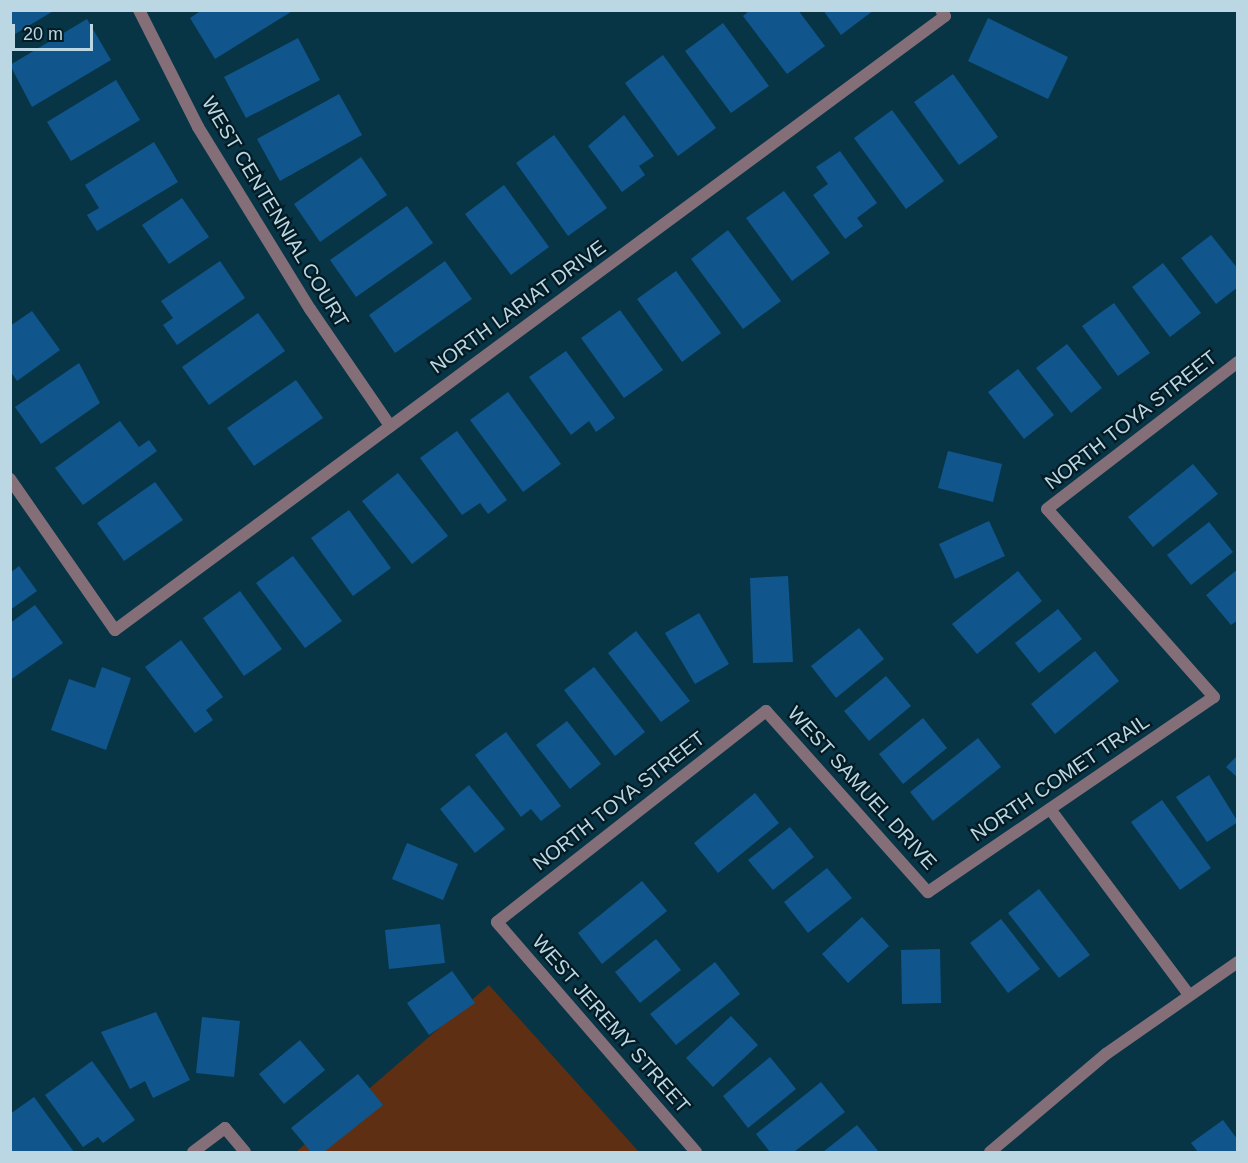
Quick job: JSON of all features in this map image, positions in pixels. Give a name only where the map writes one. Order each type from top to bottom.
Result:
[{"type":"street","name":"WEST CENTENNIAL COURT","points":[[139,10],[198,127],[310,309],[390,426]]},
{"type":"street","name":"NORTH LARIAT DRIVE","points":[[10,479],[115,630],[943,13]]},
{"type":"street","name":"NORTH TOYA STREET","points":[[1214,697],[1047,509],[1238,362]]},
{"type":"street","name":"NORTH COMET TRAIL","points":[[928,892],[1214,697]]},
{"type":"street","name":"NORTH TOYA STREET","points":[[497,922],[766,711]]},
{"type":"street","name":"WEST SAMUEL DRIVE","points":[[766,711],[928,892]]},
{"type":"street","points":[[1050,809],[1189,995]]},
{"type":"street","name":"WEST JEREMY STREET","points":[[497,922],[696,1152]]},
{"type":"street","points":[[990,1152],[1106,1054],[1238,962]]},
{"type":"street","points":[[193,1152],[225,1128],[246,1152]]},
{"type":"shaded area","points":[[489,985],[639,1152],[296,1152]]},
{"type":"building","points":[[10,10],[55,10],[10,37]]},
{"type":"building","points":[[202,10],[294,10],[215,59],[190,18]]},
{"type":"building","points":[[750,10],[798,10],[825,46],[787,74],[743,16]]},
{"type":"building","points":[[823,10],[874,10],[841,35]]},
{"type":"building","points":[[988,18],[1068,57],[1048,99],[968,61]]},
{"type":"building","points":[[87,19],[111,60],[32,107],[10,65]]},
{"type":"building","points":[[723,23],[769,86],[731,113],[685,51]]},
{"type":"building","points":[[298,38],[320,80],[246,118],[224,77]]},
{"type":"building","points":[[663,55],[716,128],[678,156],[625,83]]},
{"type":"building","points":[[953,74],[998,137],[959,165],[914,102]]},
{"type":"building","points":[[116,80],[140,120],[71,161],[47,122]]},
{"type":"building","points":[[339,94],[362,135],[280,181],[257,139]]},
{"type":"building","points":[[892,110],[944,181],[906,209],[854,138]]},
{"type":"building","points":[[624,115],[654,156],[639,166],[645,175],[622,192],[588,146]]},
{"type":"building","points":[[554,135],[607,208],[568,236],[516,163]]},
{"type":"building","points":[[154,142],[178,182],[97,231],[87,215],[99,208],[85,185]]},
{"type":"building","points":[[840,151],[877,203],[857,218],[863,226],[845,239],[813,195],[828,184],[816,167]]},
{"type":"building","points":[[361,157],[387,195],[320,242],[294,204]]},
{"type":"building","points":[[504,185],[549,247],[511,275],[465,214]]},
{"type":"building","points":[[784,191],[830,253],[792,281],[746,218]]},
{"type":"building","points":[[182,198],[209,237],[169,264],[142,225]]},
{"type":"building","points":[[407,206],[433,243],[356,297],[330,260]]},
{"type":"building","points":[[728,230],[781,301],[743,329],[691,259]]},
{"type":"building","points":[[1211,235],[1238,269],[1238,287],[1216,304],[1181,258]]},
{"type":"building","points":[[220,261],[245,298],[177,345],[163,325],[173,318],[161,301]]},
{"type":"building","points":[[445,261],[472,299],[395,353],[369,315]]},
{"type":"building","points":[[1163,263],[1201,313],[1170,337],[1132,287]]},
{"type":"building","points":[[676,271],[721,333],[682,362],[637,299]]},
{"type":"building","points":[[1114,303],[1150,353],[1118,376],[1082,326]]},
{"type":"building","points":[[620,310],[663,370],[624,398],[581,338]]},
{"type":"building","points":[[32,311],[60,350],[17,381],[10,371],[10,326]]},
{"type":"building","points":[[258,313],[285,351],[209,405],[182,367]]},
{"type":"building","points":[[1067,344],[1102,388],[1071,413],[1036,368]]},
{"type":"building","points":[[566,351],[615,418],[596,432],[589,421],[571,435],[529,377]]},
{"type":"building","points":[[79,363],[100,403],[41,444],[15,407]]},
{"type":"building","points":[[1018,369],[1054,415],[1024,439],[988,392]]},
{"type":"building","points":[[296,380],[323,418],[254,466],[227,428]]},
{"type":"building","points":[[508,392],[561,464],[523,492],[470,420]]},
{"type":"building","points":[[120,421],[139,447],[149,440],[157,451],[83,505],[55,468]]},
{"type":"building","points":[[457,431],[507,500],[488,514],[480,503],[462,515],[420,458]]},
{"type":"building","points":[[948,451],[1002,464],[993,502],[938,488]]},
{"type":"building","points":[[1193,464],[1218,494],[1153,547],[1128,517]]},
{"type":"building","points":[[398,473],[448,536],[412,564],[362,501]]},
{"type":"building","points":[[155,482],[183,520],[124,561],[97,523]]},
{"type":"building","points":[[349,510],[391,568],[353,596],[311,538]]},
{"type":"building","points":[[989,521],[1005,556],[955,579],[939,544]]},
{"type":"building","points":[[1209,522],[1233,552],[1191,585],[1167,555]]},
{"type":"building","points":[[293,556],[342,621],[305,648],[256,583]]},
{"type":"building","points":[[19,566],[37,591],[10,610],[10,573]]},
{"type":"building","points":[[1238,569],[1238,620],[1231,625],[1206,595]]},
{"type":"building","points":[[1018,571],[1042,601],[977,654],[952,624]]},
{"type":"building","points":[[788,576],[793,662],[753,663],[750,578]]},
{"type":"building","points":[[240,591],[282,649],[244,676],[203,618]]},
{"type":"building","points":[[35,605],[63,643],[10,680],[10,623]]},
{"type":"building","points":[[1058,609],[1082,639],[1039,673],[1015,643]]},
{"type":"building","points":[[699,613],[729,664],[695,684],[665,633]]},
{"type":"building","points":[[859,628],[884,659],[836,698],[811,666]]},
{"type":"building","points":[[636,631],[690,701],[661,722],[608,653]]},
{"type":"building","points":[[181,640],[223,697],[206,710],[213,720],[195,733],[145,667]]},
{"type":"building","points":[[1095,651],[1119,681],[1055,734],[1031,704]]},
{"type":"building","points":[[102,667],[131,678],[106,750],[51,730],[69,679],[95,688]]},
{"type":"building","points":[[594,667],[645,732],[615,756],[564,690]]},
{"type":"building","points":[[886,676],[911,706],[869,741],[844,711]]},
{"type":"building","points":[[923,718],[947,748],[903,784],[879,754]]},
{"type":"building","points":[[567,721],[601,764],[570,789],[536,745]]},
{"type":"building","points":[[506,732],[561,806],[541,821],[531,809],[521,817],[475,755]]},
{"type":"building","points":[[978,738],[1001,767],[933,821],[910,792]]},
{"type":"building","points":[[1238,755],[1238,778],[1226,767]]},
{"type":"building","points":[[1209,775],[1238,822],[1207,842],[1176,797]]},
{"type":"building","points":[[469,785],[505,829],[475,853],[440,809]]},
{"type":"building","points":[[755,793],[779,823],[718,873],[694,843]]},
{"type":"building","points":[[1162,800],[1211,868],[1180,890],[1131,822]]},
{"type":"building","points":[[790,827],[814,857],[773,890],[748,860]]},
{"type":"building","points":[[407,843],[458,864],[443,900],[392,879]]},
{"type":"building","points":[[827,868],[852,898],[808,933],[784,902]]},
{"type":"building","points":[[642,881],[667,911],[602,964],[578,933]]},
{"type":"building","points":[[1039,889],[1090,955],[1059,978],[1008,913]]},
{"type":"building","points":[[862,917],[889,946],[848,983],[822,954]]},
{"type":"building","points":[[1001,919],[1040,969],[1008,993],[970,943]]},
{"type":"building","points":[[440,924],[445,963],[389,969],[385,930]]},
{"type":"building","points":[[656,939],[681,970],[640,1003],[615,972]]},
{"type":"building","points":[[940,949],[941,1003],[902,1004],[901,950]]},
{"type":"building","points":[[715,962],[740,994],[676,1045],[650,1014]]},
{"type":"building","points":[[452,971],[475,1003],[429,1035],[407,1003]]},
{"type":"building","points":[[156,1012],[190,1080],[153,1098],[145,1081],[130,1089],[101,1032]]},
{"type":"building","points":[[731,1016],[758,1045],[713,1087],[686,1058]]},
{"type":"building","points":[[202,1017],[240,1021],[234,1077],[196,1073]]},
{"type":"building","points":[[300,1040],[325,1070],[284,1104],[259,1074]]},
{"type":"building","points":[[770,1057],[796,1089],[748,1128],[723,1096]]},
{"type":"building","points":[[92,1061],[135,1120],[103,1143],[98,1137],[83,1147],[45,1095]]},
{"type":"building","points":[[358,1074],[383,1105],[324,1152],[311,1152],[291,1128]]},
{"type":"building","points":[[821,1082],[845,1112],[794,1152],[770,1152],[756,1134]]},
{"type":"building","points":[[34,1097],[74,1152],[10,1152],[10,1114]]},
{"type":"building","points":[[1223,1120],[1238,1140],[1238,1152],[1198,1152],[1191,1143]]},
{"type":"building","points":[[857,1125],[879,1152],[823,1152]]}]
